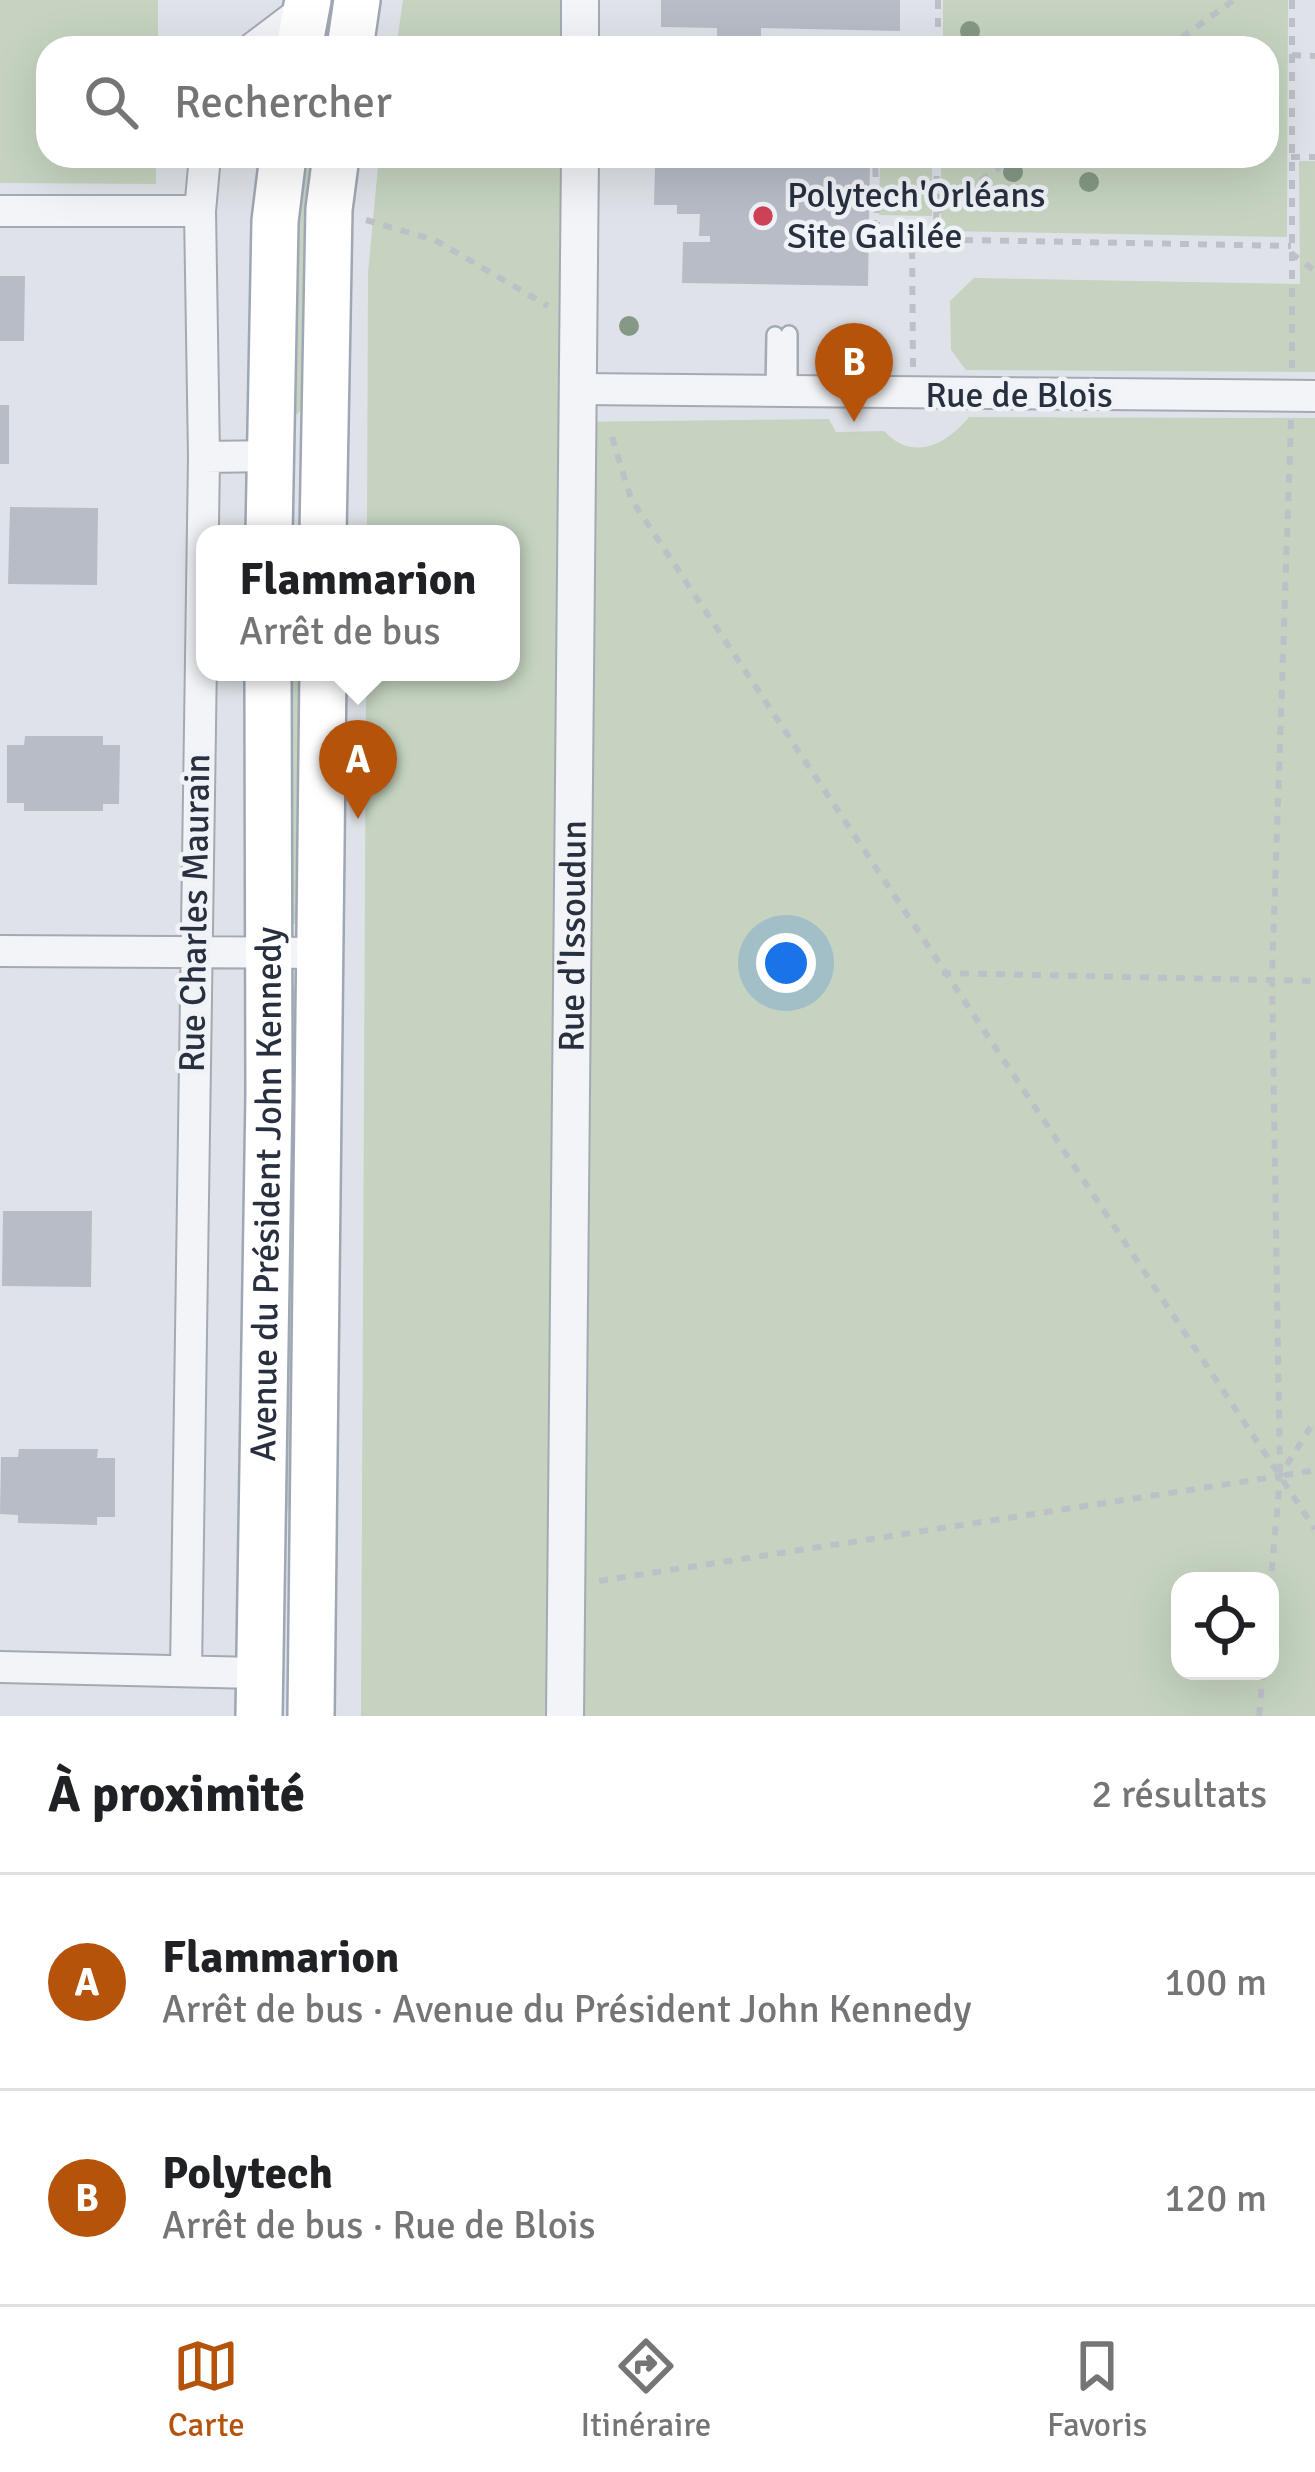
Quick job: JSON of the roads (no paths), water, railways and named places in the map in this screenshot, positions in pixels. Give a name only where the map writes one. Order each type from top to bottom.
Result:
[{"type":"main road","points":[[352,36],[357,0]]},
{"type":"main road","points":[[269,525],[275,221],[282,168]]},
{"type":"main road","points":[[323,525],[334,168]]},
{"type":"main road","name":"Avenue du Président John Kennedy","points":[[259,1694],[269,1094],[268,681]]},
{"type":"main road","name":"Avenue du Président John Kennedy","points":[[310,1716],[322,681]]},
{"type":"street","points":[[580,0],[580,36]]},
{"type":"street","points":[[274,36],[304,19]]},
{"type":"street","name":"Rue Charles Maurain","points":[[202,525],[200,211],[204,168]]},
{"type":"street","name":"Rue d'Issoudun","points":[[565,1716],[580,168]]},
{"type":"street","points":[[0,211],[200,211]]},
{"type":"street","name":"Rue de Blois","points":[[579,389],[1300,396]]},
{"type":"street","points":[[204,457],[270,456]]},
{"type":"street","name":"Rue Charles Maurain","points":[[186,1670],[199,681]]},
{"type":"street","points":[[0,951],[321,953]]},
{"type":"street","points":[[0,1666],[186,1670],[259,1694]]},
{"type":"lane","points":[[782,334],[782,393]]},
{"type":"place","name":"Polytech'Orléans Site Galilée","points":[[763,216]]},
{"type":"place","name":"Polytech","points":[[854,422]]},
{"type":"place","name":"Flammarion","points":[[358,819]]}]
